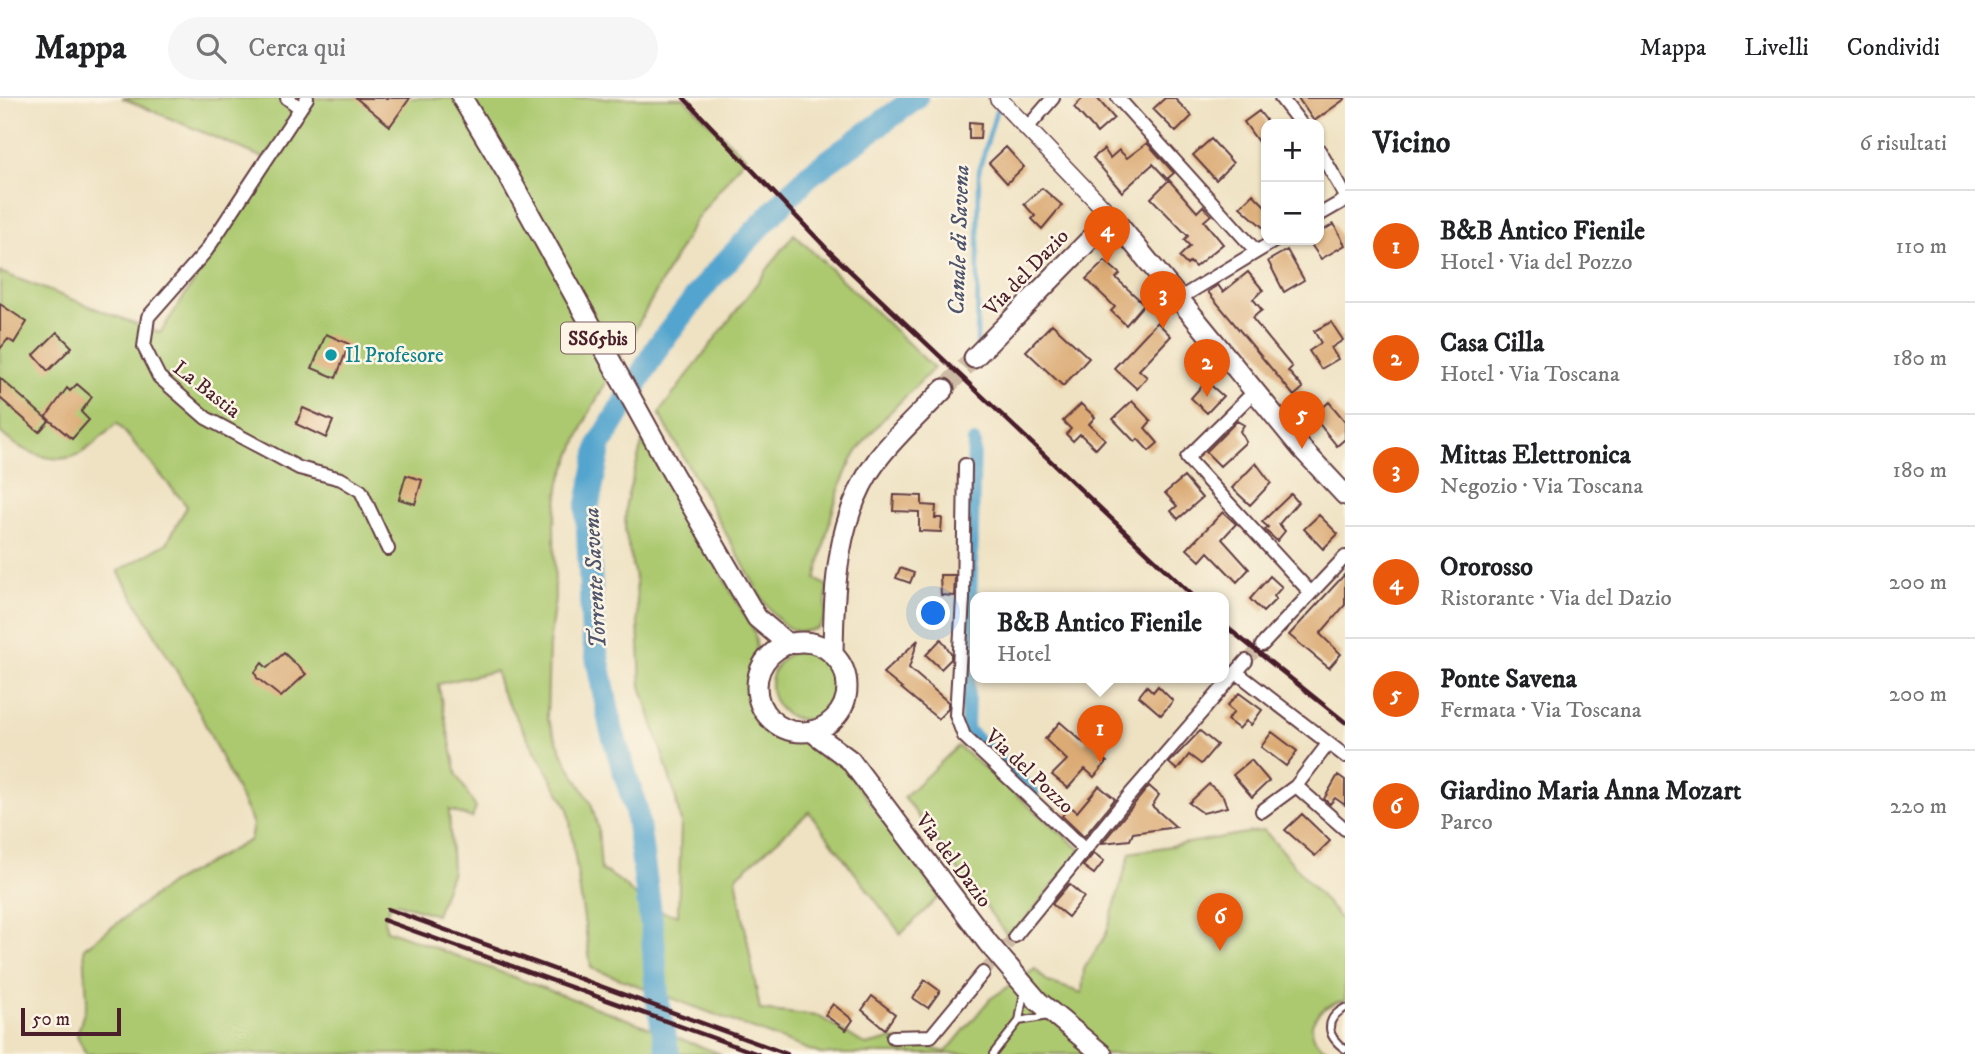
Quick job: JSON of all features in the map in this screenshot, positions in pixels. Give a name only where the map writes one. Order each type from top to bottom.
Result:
[{"type":"main road","name":"SS65bis","points":[[462,98],[757,618],[788,644]]},
{"type":"main road","points":[[998,98],[1112,217],[1255,391],[1345,495]]},
{"type":"main road","name":"Via del Dazio","points":[[974,358],[1112,217]]},
{"type":"main road","name":"Via del Dazio","points":[[850,760],[839,712],[844,703],[847,682],[840,662],[833,654],[834,608],[841,546],[855,499],[877,461],[944,389]]},
{"type":"main road","name":"Via del Dazio","points":[[808,642],[825,625],[834,608]]},
{"type":"main road","name":"SS65bis","points":[[757,618],[765,662]]},
{"type":"main road","points":[[765,662],[788,644],[808,642],[833,654]]},
{"type":"main road","name":"Via del Dazio","points":[[765,662],[758,687],[765,712],[785,728],[811,731],[850,760],[988,943],[1023,984],[1058,1018],[1102,1054]]},
{"type":"main road","points":[[811,731],[831,721],[839,712]]},
{"type":"street","points":[[287,98],[304,103]]},
{"type":"street","points":[[1027,128],[1053,98]]},
{"type":"street","points":[[1118,98],[1256,251]]},
{"type":"street","points":[[1281,98],[1297,119]]},
{"type":"street","name":"La Bastia","points":[[304,103],[206,251],[148,317],[144,346],[159,377],[206,418],[279,459],[299,468],[341,479],[361,491],[388,549]]},
{"type":"street","points":[[1324,158],[1345,194]]},
{"type":"street","points":[[1324,212],[1345,200]]},
{"type":"street","points":[[1180,298],[1267,245]]},
{"type":"street","points":[[1255,391],[1186,458],[1310,592]]},
{"type":"street","name":"Via del Pozzo","points":[[965,464],[963,599],[956,715],[964,736],[1084,849]]},
{"type":"street","points":[[1262,645],[1345,557]]},
{"type":"street","points":[[1229,680],[1246,662]]},
{"type":"street","points":[[1236,672],[1345,756]]},
{"type":"street","points":[[1015,936],[1084,849],[1227,683]]},
{"type":"street","points":[[1262,811],[1299,782],[1328,744]]},
{"type":"street","points":[[1299,782],[1345,829]]},
{"type":"street","points":[[892,1037],[931,1036],[983,973]]},
{"type":"lane","points":[[993,1054],[1020,1021],[1024,1007],[1023,984]]},
{"type":"lane","points":[[1345,1008],[1333,1015],[1328,1028],[1331,1036],[1345,1049]]},
{"type":"lane","points":[[1020,1021],[1039,1016],[1058,1018]]},
{"type":"green space","points":[[122,98],[684,98],[745,157],[695,221],[588,415],[560,482],[554,524],[555,598],[549,645],[547,718],[567,763],[591,803],[598,828],[601,870],[651,908],[678,915],[681,823],[674,791],[641,686],[636,582],[625,531],[626,502],[643,440],[753,629],[757,656],[756,696],[765,720],[784,734],[833,753],[940,896],[901,934],[809,812],[736,877],[760,1010],[818,1016],[866,1045],[891,1039],[946,1052],[990,999],[1035,969],[1048,982],[1082,993],[1084,969],[1106,934],[1130,853],[1264,830],[1345,924],[1345,1001],[1325,1008],[1312,1025],[1317,1042],[1338,1054],[820,1054],[591,968],[568,808],[501,691],[496,671],[438,684],[457,775],[476,808],[472,818],[449,810],[452,871],[436,915],[397,903],[390,906],[384,920],[387,930],[721,1054],[86,1054],[77,1036],[87,1001],[84,948],[171,883],[250,840],[253,824],[193,699],[118,571],[167,543],[187,506],[117,423],[77,455],[57,459],[26,450],[0,432],[0,272],[160,333],[273,162]]},
{"type":"green space","points":[[794,234],[934,368],[879,424],[852,460],[835,503],[816,579],[827,586],[825,617],[819,627],[801,632],[780,621],[763,600],[659,413]]},
{"type":"green space","points":[[806,650],[831,660],[841,685],[831,710],[806,720],[781,710],[771,685],[781,660]]},
{"type":"green space","points":[[958,746],[1081,850],[1010,939],[904,797]]},
{"type":"building","points":[[356,98],[410,98],[390,126]]},
{"type":"building","points":[[1083,98],[1097,98],[1114,118],[1097,133],[1074,107]]},
{"type":"building","points":[[1165,98],[1174,98],[1192,116],[1176,132],[1153,109]]},
{"type":"building","points":[[1298,98],[1345,98],[1317,119],[1313,119]]},
{"type":"building","points":[[1259,111],[1265,119],[1261,119],[1261,146],[1244,122]]},
{"type":"building","points":[[969,122],[981,123],[980,139],[969,139]]},
{"type":"building","points":[[1211,139],[1233,163],[1216,180],[1193,155]]},
{"type":"building","points":[[1147,143],[1174,173],[1167,179],[1153,164],[1122,192],[1093,158],[1104,149],[1110,158],[1119,150],[1127,158]]},
{"type":"building","points":[[1006,147],[1024,167],[1007,183],[989,163]]},
{"type":"building","points":[[1169,180],[1197,212],[1203,206],[1211,215],[1204,221],[1223,244],[1195,267],[1190,262],[1187,265],[1179,257],[1190,246],[1184,240],[1188,236],[1151,198]]},
{"type":"building","points":[[1042,188],[1062,205],[1042,229],[1032,219],[1035,216],[1024,204]]},
{"type":"building","points":[[1253,194],[1261,202],[1261,226],[1240,207]]},
{"type":"building","points":[[1334,224],[1345,245],[1321,259],[1311,245],[1324,245],[1324,230]]},
{"type":"building","points":[[1287,250],[1304,280],[1284,292],[1268,261]]},
{"type":"building","points":[[1105,261],[1120,274],[1116,278],[1144,304],[1126,325],[1111,311],[1115,307],[1086,279]]},
{"type":"building","points":[[1248,272],[1263,290],[1253,299],[1262,310],[1252,318],[1292,367],[1288,371],[1303,388],[1294,396],[1208,292],[1218,285],[1223,292]]},
{"type":"building","points":[[0,304],[27,322],[14,343],[8,339],[0,349]]},
{"type":"building","points":[[1157,322],[1171,336],[1139,370],[1147,377],[1137,389],[1114,368]]},
{"type":"building","points":[[1331,322],[1343,340],[1331,348],[1338,359],[1321,369],[1309,351],[1321,343],[1314,331]]},
{"type":"building","points":[[1052,324],[1089,358],[1063,386],[1026,351]]},
{"type":"building","points":[[57,332],[72,347],[48,371],[34,355]]},
{"type":"building","name":"Il Profesore","points":[[326,334],[349,344],[336,378],[312,368]]},
{"type":"building","points":[[0,378],[49,421],[39,432],[0,398]]},
{"type":"building","points":[[1206,381],[1223,396],[1207,413],[1191,398]]},
{"type":"building","points":[[77,384],[92,397],[81,412],[89,420],[72,439],[46,417],[67,388],[70,391]]},
{"type":"building","points":[[1132,401],[1151,421],[1145,428],[1158,443],[1149,451],[1138,439],[1135,442],[1113,419]]},
{"type":"building","points":[[1329,402],[1345,421],[1345,439],[1337,446],[1313,416]]},
{"type":"building","points":[[1081,404],[1095,417],[1089,424],[1105,439],[1096,449],[1080,434],[1073,441],[1066,434],[1071,429],[1063,421]]},
{"type":"building","points":[[303,408],[333,421],[326,438],[296,424]]},
{"type":"building","points":[[1237,421],[1244,425],[1240,431],[1246,442],[1220,466],[1206,452]]},
{"type":"building","points":[[1256,463],[1271,483],[1250,505],[1232,488]]},
{"type":"building","points":[[406,475],[422,480],[415,504],[399,499]]},
{"type":"building","points":[[1184,477],[1202,498],[1178,519],[1171,511],[1177,506],[1165,493]]},
{"type":"building","points":[[1291,494],[1298,502],[1279,524],[1285,531],[1277,541],[1265,530],[1268,527],[1262,522]]},
{"type":"building","points":[[894,495],[922,496],[922,505],[936,506],[935,518],[942,518],[941,532],[919,531],[919,512],[893,511]]},
{"type":"building","points":[[1223,512],[1236,524],[1222,539],[1249,569],[1237,582],[1208,552],[1200,561],[1187,549]]},
{"type":"building","points":[[1319,515],[1338,534],[1323,549],[1304,529]]},
{"type":"building","points":[[900,568],[914,573],[910,583],[896,578]]},
{"type":"building","points":[[1345,574],[1345,605],[1320,634],[1341,654],[1329,668],[1289,635]]},
{"type":"building","points":[[940,575],[955,575],[954,596],[941,595]]},
{"type":"building","points":[[1270,576],[1282,587],[1274,596],[1276,599],[1263,612],[1250,599]]},
{"type":"building","points":[[941,639],[951,653],[951,659],[941,669],[926,655]]},
{"type":"building","points":[[918,640],[909,668],[948,702],[948,709],[938,719],[883,673]]},
{"type":"building","points":[[284,653],[306,674],[281,697],[257,678],[255,672],[262,663],[267,668]]},
{"type":"building","points":[[1147,686],[1153,692],[1158,686],[1173,701],[1161,715],[1139,696]]},
{"type":"building","points":[[1239,693],[1262,710],[1251,725],[1246,721],[1239,729],[1227,720],[1234,712],[1227,706]]},
{"type":"building","points":[[1060,722],[1084,743],[1089,739],[1104,753],[1101,757],[1107,762],[1094,777],[1085,769],[1068,788],[1052,775],[1067,760],[1045,739]]},
{"type":"building","points":[[1200,731],[1217,745],[1201,764],[1189,755],[1177,770],[1169,763]]},
{"type":"building","points":[[1272,732],[1297,751],[1286,766],[1261,747]]},
{"type":"building","points":[[1251,760],[1269,781],[1252,797],[1233,775]]},
{"type":"building","points":[[1338,775],[1345,780],[1345,805],[1335,798],[1330,804],[1324,799]]},
{"type":"building","points":[[1209,784],[1223,796],[1227,807],[1203,813],[1189,803]]},
{"type":"building","points":[[1099,786],[1115,799],[1084,837],[1062,816],[1070,806],[1077,812]]},
{"type":"building","points":[[1149,786],[1159,795],[1152,806],[1176,827],[1133,833],[1130,840],[1102,843]]},
{"type":"building","points":[[1302,814],[1330,841],[1315,856],[1285,830]]},
{"type":"building","points":[[1094,853],[1104,861],[1094,874],[1083,866]]},
{"type":"building","points":[[1069,884],[1084,897],[1068,917],[1052,904]]},
{"type":"building","points":[[925,980],[940,991],[928,1008],[913,998]]},
{"type":"building","points":[[872,996],[895,1014],[885,1029],[862,1010]]},
{"type":"building","points":[[833,1004],[853,1020],[846,1030],[825,1015]]},
{"type":"waterway","name":"Torrente Savena","points":[[668,1054],[657,997],[653,936],[636,809],[611,728],[593,636],[587,509],[600,444],[659,345],[710,279],[808,176],[916,98]]},
{"type":"waterway","name":"Canale di Savena","points":[[977,344],[979,171],[998,105]]},
{"type":"waterway","name":"Canale di Savena","points":[[970,592],[974,442]]},
{"type":"waterway","name":"Canale di Savena","points":[[970,607],[967,730],[1033,792]]},
{"type":"tunnel","points":[[944,389],[974,358]]},
{"type":"tunnel","points":[[1246,661],[1262,645]]},
{"type":"tunnel","points":[[983,973],[1015,936]]},
{"type":"railway","points":[[684,98],[829,251],[1189,592]]},
{"type":"railway","points":[[1229,629],[1345,722]]},
{"type":"railway","points":[[388,909],[787,1054]]},
{"type":"railway","points":[[383,920],[758,1054]]},
{"type":"place","name":"Ororosso","points":[[1107,264]]},
{"type":"place","name":"Mittas Elettronica","points":[[1163,329]]},
{"type":"place","name":"Il Profesore","points":[[331,355]]},
{"type":"place","name":"Casa Cilla","points":[[1207,397]]},
{"type":"place","name":"Ponte Savena","points":[[1302,449]]},
{"type":"place","name":"B&B Antico Fienile","points":[[1100,763]]},
{"type":"place","name":"Giardino Maria Anna Mozart","points":[[1220,951]]}]
